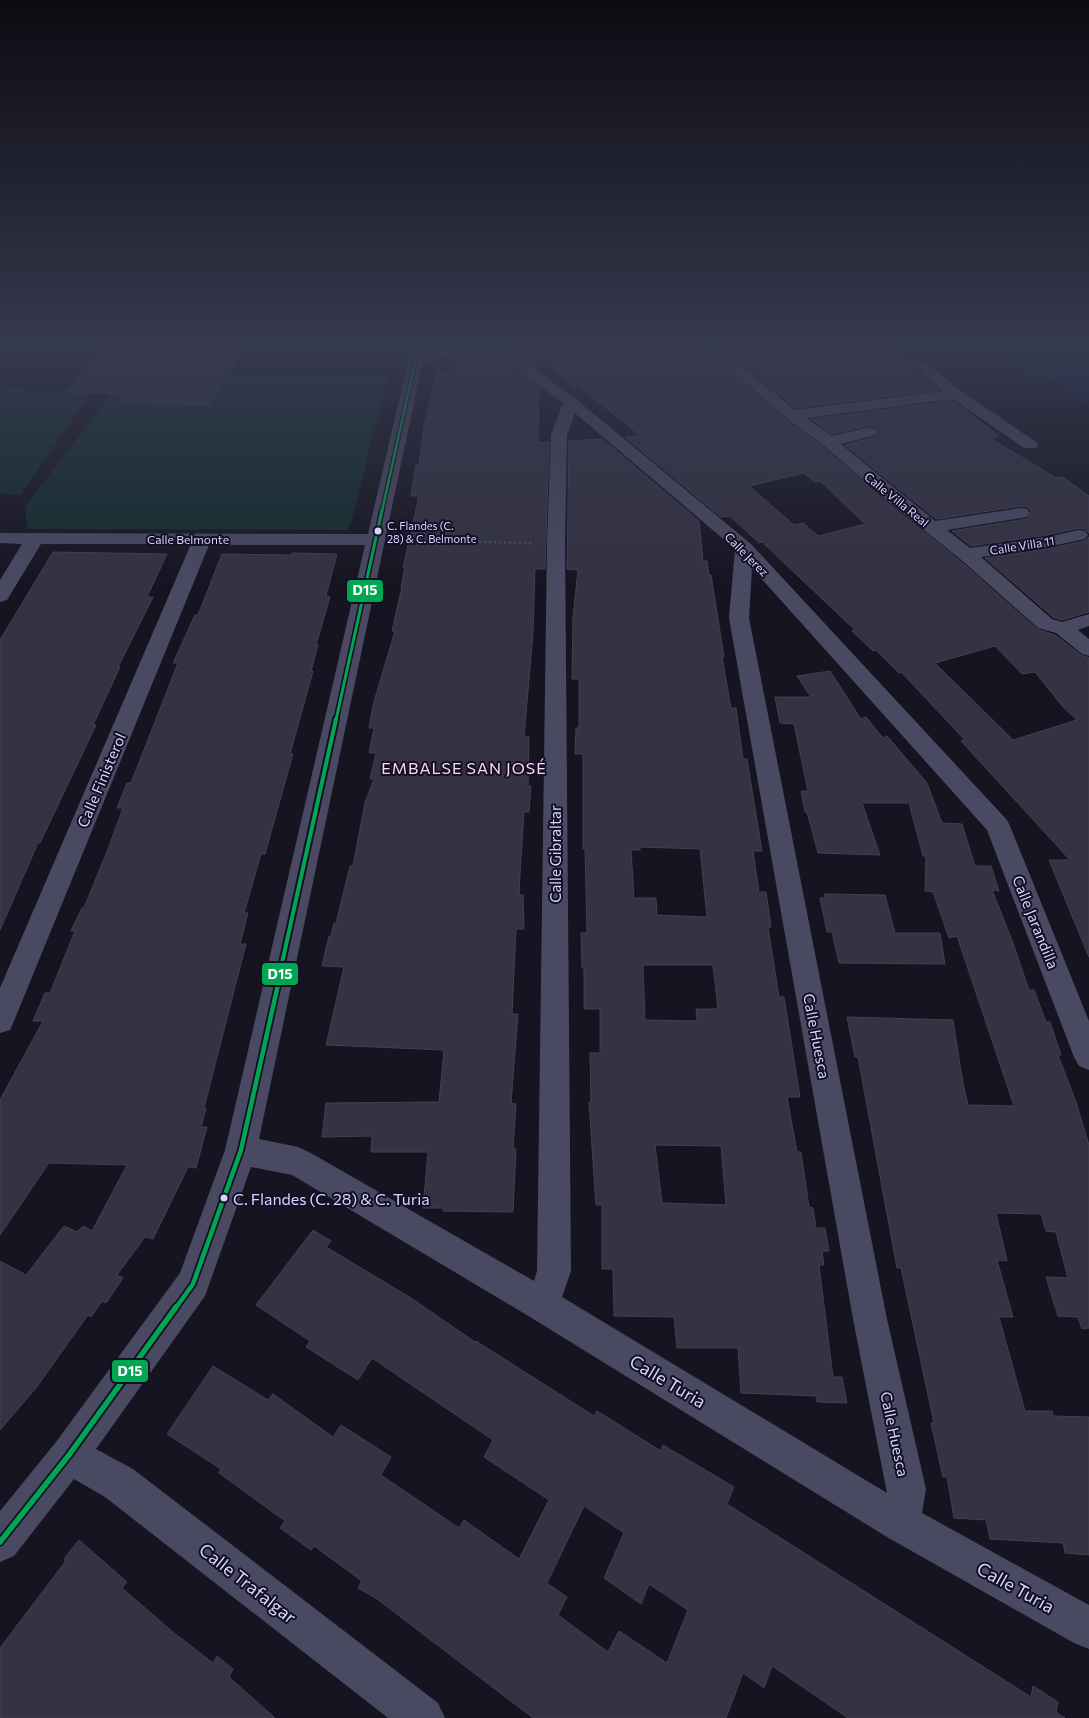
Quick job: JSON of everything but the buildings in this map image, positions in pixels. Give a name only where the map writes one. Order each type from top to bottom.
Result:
[{"type":"street","points":[[0,1542],[69,1455],[193,1284],[241,1150],[401,424]]},
{"type":"street","name":"Calle Gibraltar","points":[[542,1305],[554,1271],[556,544],[559,435],[563,424]]},
{"type":"street","name":"Calle Jerez","points":[[597,424],[744,548],[970,796]]},
{"type":"street","name":"Calle Villa Real","points":[[805,424],[966,554],[1045,624],[1063,628],[1089,650]]},
{"type":"street","points":[[1000,424],[1030,445]]},
{"type":"street","points":[[829,442],[870,432]]},
{"type":"street","points":[[931,527],[1021,513]]},
{"type":"street","name":"Calle Villa 11","points":[[966,554],[1047,542],[1079,535]]},
{"type":"street","name":"Calle Belmonte","points":[[0,538],[376,540]]},
{"type":"street","points":[[0,596],[35,538]]},
{"type":"street","name":"Calle Finisterol","points":[[0,1021],[202,539]]},
{"type":"street","name":"Calle Huesca","points":[[744,548],[739,618],[870,1319],[908,1489],[901,1523]]},
{"type":"street","points":[[1063,628],[1089,620]]},
{"type":"street","name":"Calle Jarandilla","points":[[970,796],[998,826],[1089,1057]]},
{"type":"street","name":"Calle Turia","points":[[241,1150],[298,1162],[542,1305],[901,1523],[1089,1628]]},
{"type":"street","name":"Calle Trafalgar","points":[[69,1455],[119,1483],[423,1718]]},
{"type":"path","points":[[376,540],[556,544]]},
{"type":"green space","points":[[0,424],[69,424],[21,495],[0,494]]},
{"type":"green space","points":[[88,424],[376,424],[349,530],[27,529],[25,507]]},
{"type":"transit line","name":"D15","points":[[0,1542],[69,1455],[193,1284],[241,1150],[401,424]]},
{"type":"place","name":"C. Flandes (C. 28) & C. Belmonte","points":[[378,531]]},
{"type":"place","name":"C. Flandes (C. 28) & C. Turia","points":[[224,1198]]},
{"type":"district","name":"EMBALSE SAN JOSÉ","points":[[464,767]]}]
